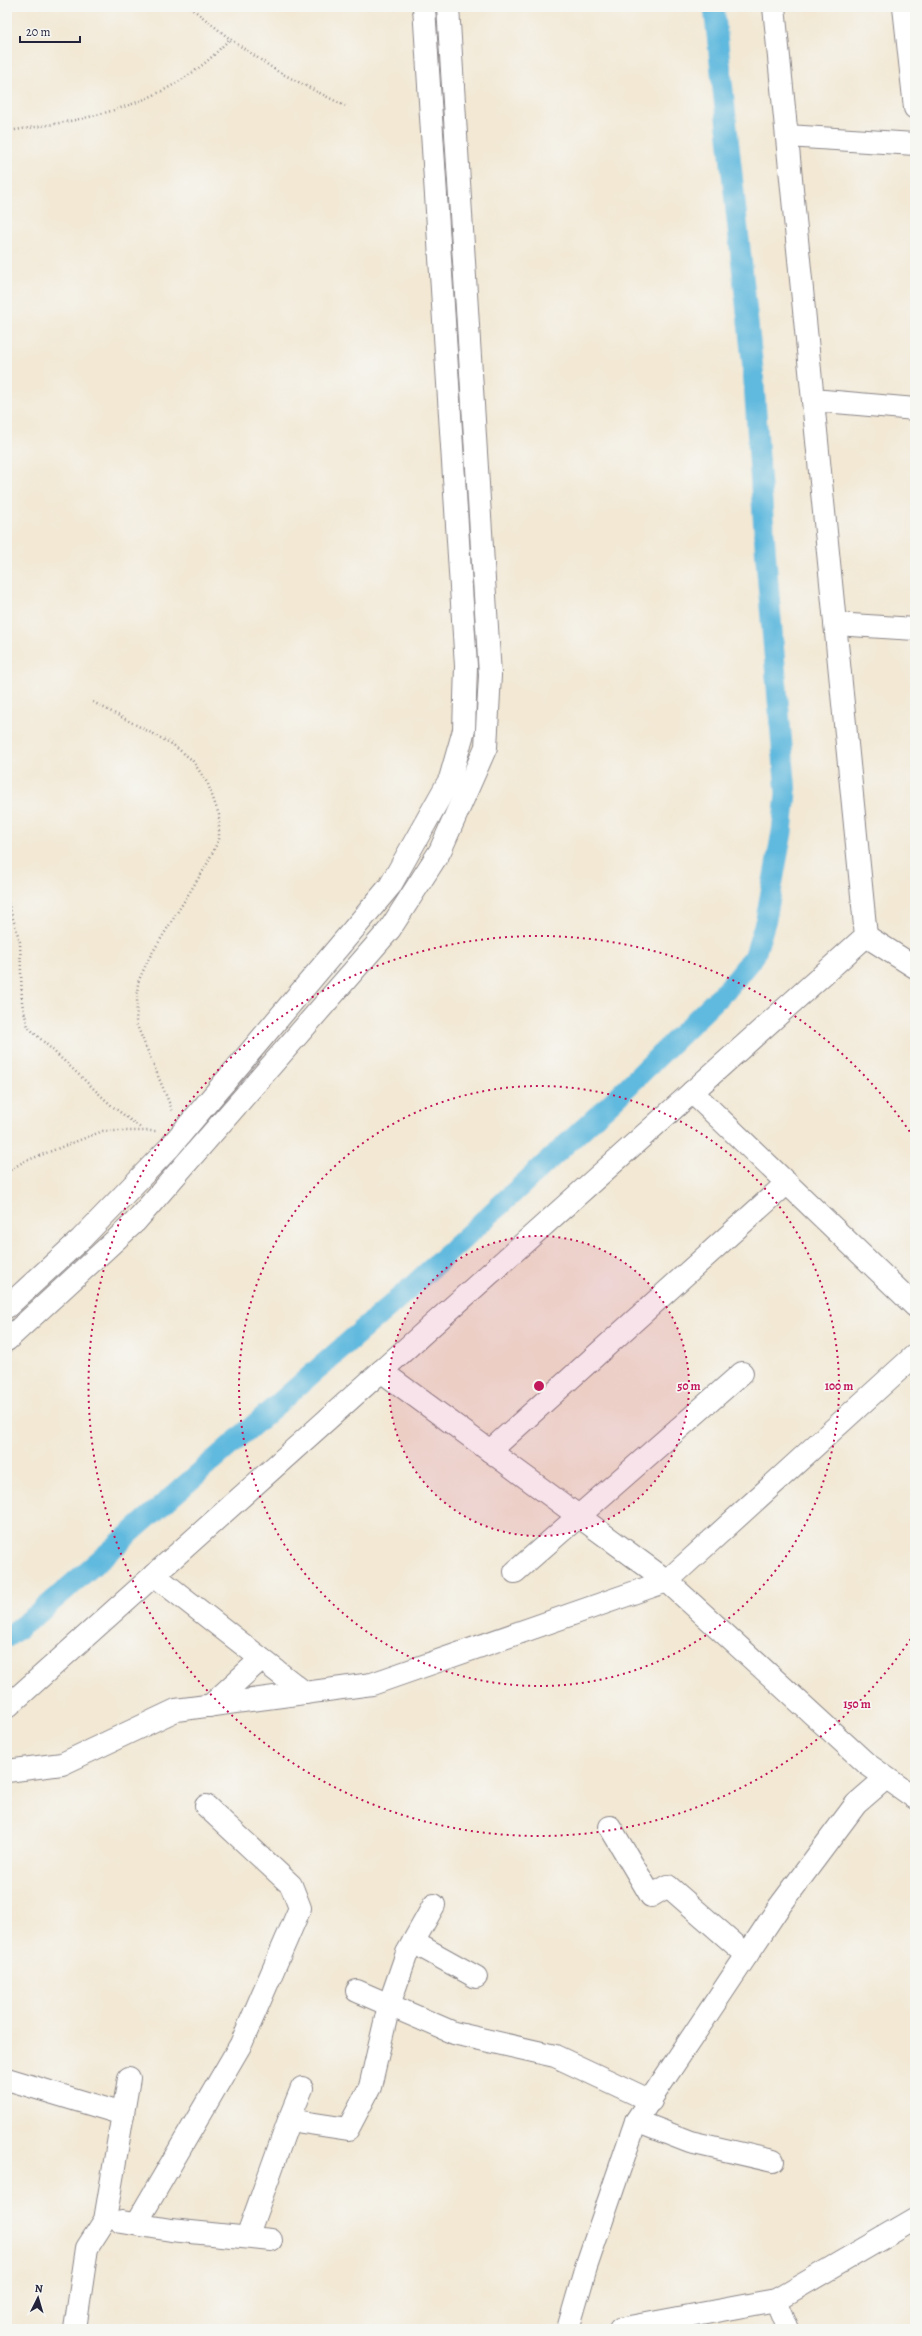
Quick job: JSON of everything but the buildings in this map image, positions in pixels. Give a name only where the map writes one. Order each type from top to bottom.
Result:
[{"type":"street","points":[[7,1307],[81,1239],[181,1134],[390,886],[450,779],[464,730],[466,666],[424,7]]},
{"type":"street","points":[[7,1340],[135,1222],[200,1150],[390,929],[440,851],[486,747],[490,675],[448,7]]},
{"type":"street","points":[[774,7],[866,936]]},
{"type":"street","points":[[904,7],[915,108]]},
{"type":"street","points":[[787,136],[915,144]]},
{"type":"street","points":[[813,400],[915,409]]},
{"type":"street","points":[[462,604],[485,603]]},
{"type":"street","points":[[835,624],[915,629]]},
{"type":"street","points":[[866,936],[915,967]]},
{"type":"street","points":[[7,1707],[866,936]]},
{"type":"street","points":[[692,1092],[915,1306]]},
{"type":"street","points":[[181,1134],[200,1150]]},
{"type":"street","points":[[490,1451],[787,1183]]},
{"type":"street","points":[[7,1770],[62,1764],[176,1710],[372,1684],[667,1581],[915,1354]]},
{"type":"street","points":[[382,1371],[667,1581],[867,1764],[915,1798]]},
{"type":"street","points":[[515,1572],[742,1373]]},
{"type":"street","points":[[154,1575],[305,1693]]},
{"type":"street","points":[[210,1706],[261,1658]]},
{"type":"street","points":[[568,2329],[586,2267],[636,2121],[779,1907],[856,1804],[886,1778]]},
{"type":"street","points":[[136,2224],[242,2044],[300,1908],[291,1885],[206,1806]]},
{"type":"street","points":[[610,1827],[651,1896],[668,1886],[747,1955]]},
{"type":"street","points":[[289,2120],[348,2129],[370,2088],[389,2005],[407,1953],[434,1905]]},
{"type":"street","points":[[413,1942],[476,1977]]},
{"type":"street","points":[[357,1991],[454,2033],[555,2056],[650,2101]]},
{"type":"street","points":[[75,2329],[87,2248],[105,2220],[129,2078]]},
{"type":"street","points":[[7,2079],[123,2114]]},
{"type":"street","points":[[247,2237],[302,2088]]},
{"type":"street","points":[[636,2121],[690,2142],[773,2161]]},
{"type":"street","points":[[620,2329],[776,2300],[915,2219]]},
{"type":"street","points":[[105,2220],[171,2230],[271,2240]]},
{"type":"street","points":[[776,2300],[788,2329]]},
{"type":"path","points":[[190,7],[230,38],[277,71],[345,106]]},
{"type":"path","points":[[7,131],[66,123],[126,107],[173,86],[202,66],[230,38]]},
{"type":"path","points":[[7,1172],[23,1162],[103,1131],[142,1130],[181,1134],[136,1023],[138,982],[149,958],[213,853],[219,839],[219,815],[208,784],[192,760],[172,744],[93,702]]},
{"type":"path","points":[[7,899],[20,942],[22,1003],[28,1027],[112,1106],[142,1130]]},
{"type":"waterway","points":[[7,1637],[39,1613],[409,1289],[611,1103],[730,986],[755,955],[766,919],[782,832],[786,793],[766,560],[753,369],[714,7]]}]
